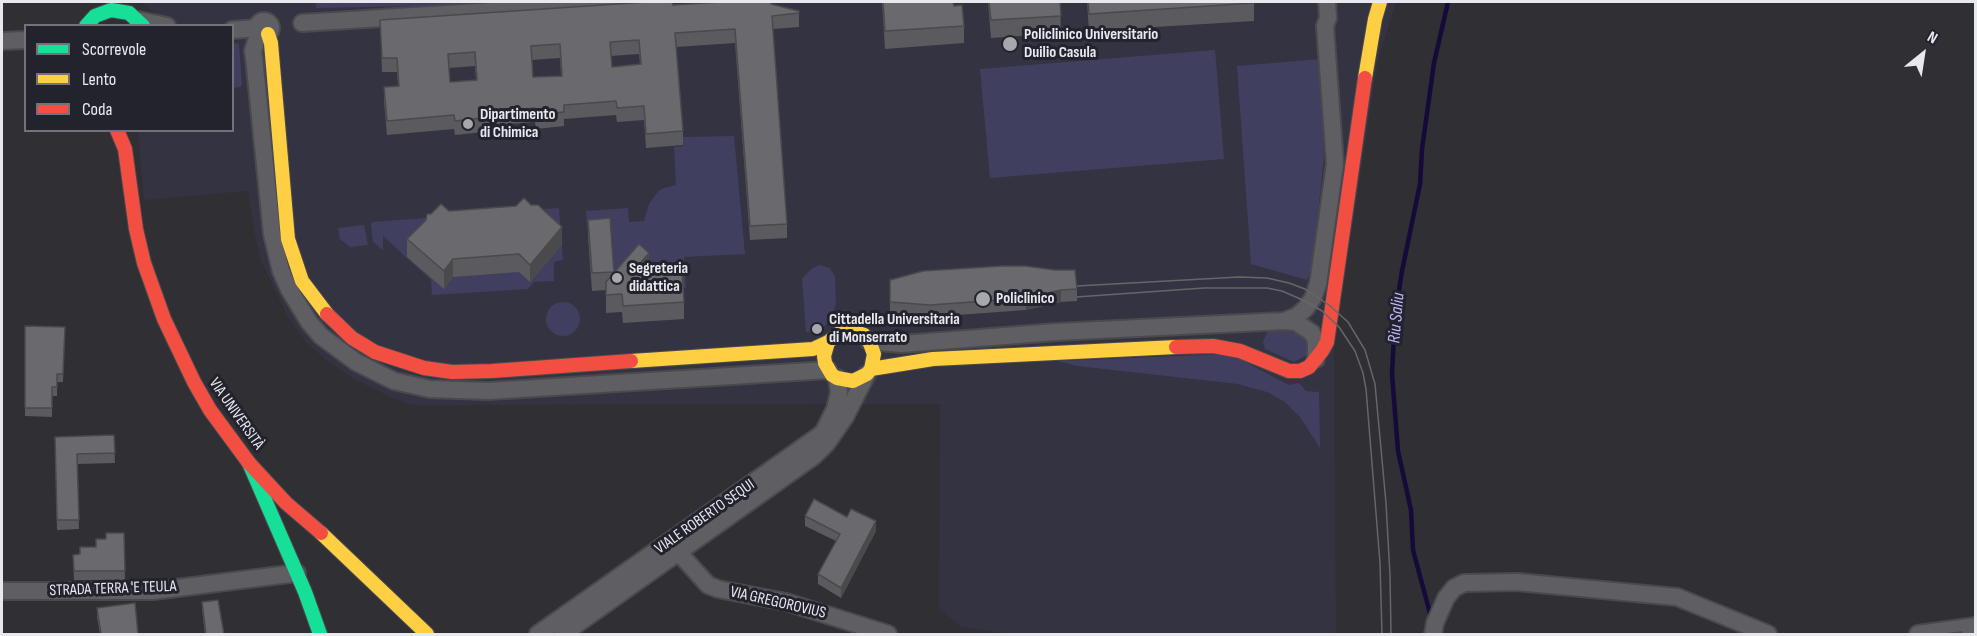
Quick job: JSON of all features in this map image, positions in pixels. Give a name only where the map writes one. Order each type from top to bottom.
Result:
[{"type":"main road","points":[[90,20],[100,2]]},
{"type":"main road","points":[[132,2],[138,20]]},
{"type":"main road","points":[[828,342],[824,356],[832,374],[853,381],[869,371],[933,359],[1213,345],[1240,351],[1288,371],[1300,371],[1309,367],[1327,342],[1355,140],[1375,19],[1380,2]]},
{"type":"main road","points":[[90,20],[106,10],[117,10],[138,20]]},
{"type":"main road","points":[[262,32],[271,43],[288,239],[294,261],[302,281],[330,318],[352,338],[375,352],[424,368],[452,372],[482,372],[813,349],[828,342],[841,332],[849,330],[864,335],[869,340],[874,354],[869,371]]},
{"type":"main road","name":"VIA UNIVERSITÀ","points":[[118,132],[125,149],[136,229],[144,263],[164,319],[210,410],[249,463],[286,503],[329,540],[427,634]]},
{"type":"main road","name":"VIA UNIVERSITÀ","points":[[125,149],[129,132]]},
{"type":"main road","points":[[249,463],[297,573],[320,634]]},
{"type":"street","points":[[302,23],[620,2]]},
{"type":"street","points":[[1284,321],[1297,316],[1306,308],[1318,284],[1335,164],[1325,26],[1328,18],[1327,2]]},
{"type":"street","points":[[138,20],[157,24]]},
{"type":"street","points":[[234,30],[262,32],[254,51],[254,57],[272,234],[281,271],[309,322],[321,336],[356,362],[394,381],[430,389],[488,391],[832,374]]},
{"type":"street","points":[[2,41],[24,40]]},
{"type":"street","points":[[869,340],[902,344],[1056,332],[1284,321],[1296,322],[1312,333],[1316,341],[1316,360]]},
{"type":"street","name":"VIALE ROBERTO SEQUI","points":[[563,634],[814,456],[841,424],[869,371]]},
{"type":"street","name":"VIALE ROBERTO SEQUI","points":[[538,634],[823,433],[835,409],[839,392],[832,374]]},
{"type":"street","name":"VIA GREGOROVIUS","points":[[679,553],[708,585],[718,589],[786,602],[888,634]]},
{"type":"street","name":"STRADA TERRA 'E TEULA","points":[[2,591],[153,591],[297,573]]},
{"type":"street","points":[[1433,634],[1435,623],[1446,598],[1454,588],[1464,583],[1517,582],[1677,597],[1768,634]]},
{"type":"street","points":[[1918,634],[1976,626]]},
{"type":"shaded area","name":"Cittadella Universitaria di Monserrato","points":[[142,2],[1396,2],[1378,60],[1334,346],[1336,634],[1009,634],[962,627],[939,609],[940,404],[412,405],[355,380],[325,359],[305,341],[288,317],[261,261],[248,191],[144,200],[138,132],[234,132],[234,24],[159,24],[158,16]]},
{"type":"shaded area","points":[[316,2],[501,2],[316,8]]},
{"type":"shaded area","points":[[234,43],[239,44],[242,85],[234,88]]},
{"type":"shaded area","points":[[1215,50],[1224,159],[990,178],[980,69]]},
{"type":"shaded area","points":[[1321,59],[1324,158],[1312,266],[1307,280],[1251,264],[1237,66]]},
{"type":"shaded area","points":[[734,136],[745,254],[684,257],[686,288],[641,290],[641,282],[651,270],[639,260],[614,273],[612,235],[588,236],[586,211],[628,208],[629,222],[644,221],[649,204],[657,193],[661,189],[676,185],[674,147],[683,146],[683,137]]},
{"type":"shaded area","points":[[559,208],[563,260],[554,262],[554,281],[534,282],[528,289],[432,295],[431,280],[383,236],[383,250],[373,242],[372,222]]},
{"type":"shaded area","points":[[364,225],[368,245],[350,247],[340,239],[338,228]]},
{"type":"shaded area","points":[[819,265],[830,268],[835,277],[836,304],[825,326],[814,332],[806,332],[802,279],[811,269]]},
{"type":"shaded area","points":[[563,302],[575,307],[580,319],[575,331],[563,336],[551,331],[546,319],[551,307]]},
{"type":"shaded area","points":[[1273,327],[1293,327],[1309,340],[1309,354],[1294,362],[1265,349],[1263,341]]},
{"type":"shaded area","points":[[1230,354],[1289,385],[1299,383],[1306,391],[1319,392],[1320,448],[1300,417],[1285,402],[1267,392],[1238,384],[1077,366],[1059,361]]},
{"type":"building","name":"Dipartimento di Chimica","points":[[647,2],[672,2],[673,5],[771,2],[771,4],[799,11],[799,13],[772,16],[787,224],[750,226],[735,29],[675,33],[683,131],[646,134],[644,106],[617,108],[616,101],[564,105],[564,112],[536,115],[535,108],[483,112],[483,118],[455,121],[454,115],[387,121],[384,87],[399,86],[397,58],[382,58],[380,20]],"holes":[[[639,40],[641,64],[612,67],[610,42]],[[560,44],[562,76],[533,77],[531,46]],[[475,52],[477,80],[450,82],[448,54]]]},
{"type":"building","points":[[883,2],[953,2],[954,6],[962,5],[964,26],[885,31]]},
{"type":"building","points":[[989,2],[1060,2],[1061,16],[991,20]]},
{"type":"building","points":[[1088,2],[1254,2],[1254,3],[1089,14]]},
{"type":"building","points":[[524,198],[531,205],[538,205],[562,227],[530,265],[519,254],[453,259],[444,271],[407,239],[426,220],[427,214],[431,214],[441,204],[449,211],[516,206]]},
{"type":"building","points":[[610,218],[614,272],[592,273],[588,220]]},
{"type":"building","points":[[639,244],[649,253],[630,275],[682,271],[684,302],[623,306],[622,294],[606,295],[606,282]]},
{"type":"building","points":[[1002,266],[1075,270],[1077,289],[1026,298],[930,305],[890,302],[890,280],[923,271]]},
{"type":"building","points":[[25,326],[65,327],[63,374],[57,374],[57,387],[52,387],[52,408],[25,408]]},
{"type":"building","points":[[114,435],[115,453],[77,454],[79,520],[57,520],[55,437]]},
{"type":"building","points":[[814,499],[847,517],[851,509],[876,521],[841,588],[818,574],[840,534],[805,516]]},
{"type":"building","points":[[106,533],[124,533],[125,571],[74,571],[73,555],[80,554],[80,547],[96,547],[96,539],[106,539]]},
{"type":"building","points":[[218,600],[224,634],[206,634],[202,602]]},
{"type":"building","points":[[135,603],[138,634],[101,634],[97,608]]},
{"type":"waterway","name":"Riu Saliu","points":[[1431,617],[1413,550],[1411,510],[1398,451],[1392,374],[1395,316],[1420,184],[1422,149],[1434,63],[1448,2]]},
{"type":"tram line","points":[[1059,287],[1239,277],[1267,278],[1305,289],[1329,305],[1348,322],[1365,350],[1375,384],[1386,503],[1391,634]]},
{"type":"tram line","points":[[1062,298],[1204,288],[1267,288],[1282,291],[1305,301],[1322,311],[1339,327],[1355,351],[1366,389],[1380,563],[1382,634]]},
{"type":"traffic: fast","points":[[88,24],[95,16],[111,10],[129,13],[141,24]]},
{"type":"traffic: fast","points":[[249,463],[305,592],[320,634]]},
{"type":"traffic: slow","points":[[1365,78],[1380,2]]},
{"type":"traffic: slow","points":[[268,34],[271,43],[288,239],[302,281],[327,314]]},
{"type":"traffic: slow","points":[[631,361],[813,349],[828,342],[841,332],[849,330],[864,335],[869,341],[874,354],[871,369],[867,374],[853,381],[832,375],[824,356],[828,342]]},
{"type":"traffic: slow","points":[[871,369],[933,359],[1176,347]]},
{"type":"traffic: slow","points":[[321,533],[427,634]]},
{"type":"traffic: jam","points":[[1176,347],[1213,346],[1240,351],[1289,371],[1300,371],[1309,367],[1322,351],[1327,342],[1365,78]]},
{"type":"traffic: jam","points":[[118,132],[125,149],[136,229],[144,263],[164,319],[194,382],[210,410],[249,463],[286,503],[321,533]]},
{"type":"traffic: jam","points":[[327,314],[352,338],[375,352],[424,368],[452,372],[492,371],[631,361]]},
{"type":"place","name":"Policlinico Universitario Duilio Casula","points":[[1010,44]]},
{"type":"place","name":"Dipartimento di Chimica","points":[[468,124]]},
{"type":"place","name":"Segreteria didattica","points":[[617,278]]},
{"type":"place","name":"Policlinico","points":[[983,299]]},
{"type":"place","name":"Cittadella Universitaria di Monserrato","points":[[817,329]]}]
